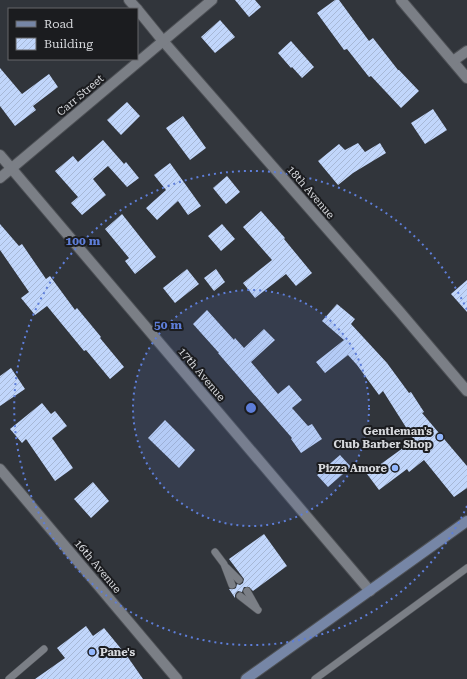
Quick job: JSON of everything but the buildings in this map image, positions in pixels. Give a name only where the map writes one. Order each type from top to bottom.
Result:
[{"type":"street","name":"18th Avenue","points":[[129,0],[136,8]]},
{"type":"street","name":"Carr Street","points":[[0,178],[212,0]]},
{"type":"street","points":[[401,0],[467,78]]},
{"type":"street","name":"18th Avenue","points":[[138,10],[467,391]]},
{"type":"street","points":[[453,61],[467,51]]},
{"type":"street","name":"17th Avenue","points":[[0,155],[370,591]]},
{"type":"street","name":"16th Avenue","points":[[0,469],[177,679]]},
{"type":"street","points":[[246,679],[467,521]]},
{"type":"lane","points":[[215,552],[239,580]]},
{"type":"lane","points":[[224,564],[232,585]]},
{"type":"lane","points":[[315,679],[467,568]]},
{"type":"lane","points":[[240,596],[258,610],[247,592]]},
{"type":"lane","points":[[9,679],[44,649]]},
{"type":"place","name":"Gentleman's Club Barber Shop","points":[[440,437]]},
{"type":"place","name":"Pizza Amore","points":[[395,468]]},
{"type":"place","name":"Pane's","points":[[92,652]]}]
